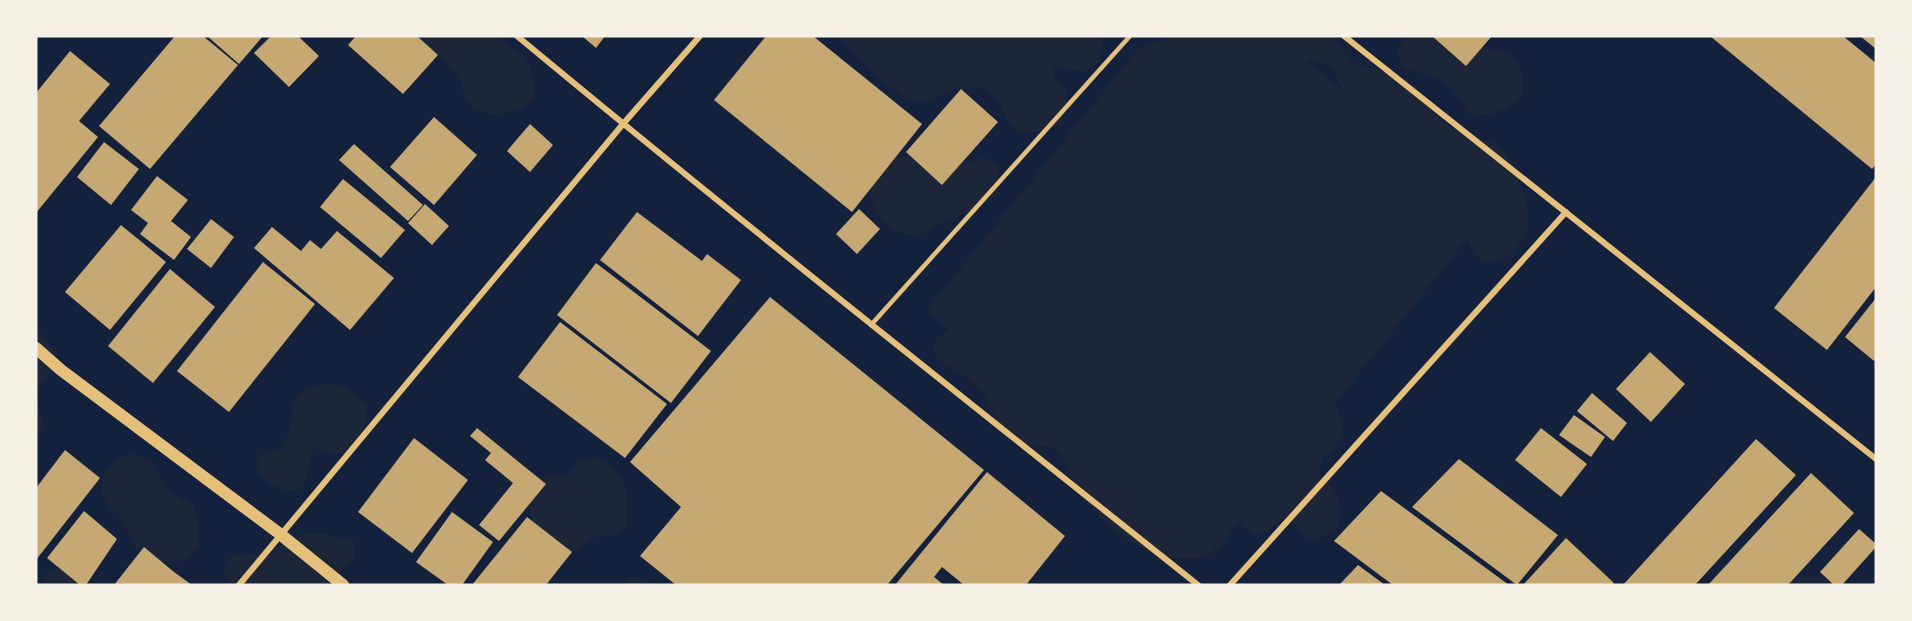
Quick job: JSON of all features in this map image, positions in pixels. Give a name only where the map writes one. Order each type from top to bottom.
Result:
[{"type":"main road","points":[[36,348],[61,370],[280,534],[343,585]]},
{"type":"street","points":[[517,36],[623,124],[1198,585]]},
{"type":"street","points":[[238,585],[623,124],[700,36]]},
{"type":"street","points":[[1344,36],[1876,459]]},
{"type":"street","points":[[1230,585],[1566,212]]},
{"type":"lane","points":[[872,324],[1130,36]]},
{"type":"shaded area","points":[[409,36],[498,36],[523,55],[531,72],[535,97],[522,107],[506,113],[490,114],[474,109],[464,97],[461,82],[447,63],[435,51],[419,46]]},
{"type":"shaded area","points":[[834,36],[1100,36],[1101,46],[1099,62],[1085,72],[1053,67],[1054,78],[1066,90],[1066,107],[1062,123],[1040,132],[1029,132],[1017,131],[1008,121],[996,98],[984,89],[960,88],[934,99],[922,101],[908,98],[887,85],[853,51]]},
{"type":"shaded area","points":[[1172,36],[1332,36],[1356,64],[1388,73],[1416,87],[1427,99],[1435,114],[1447,125],[1492,142],[1505,152],[1513,165],[1525,197],[1528,228],[1512,255],[1496,262],[1480,260],[1467,239],[1335,403],[1341,418],[1342,433],[1335,447],[1322,458],[1318,474],[1335,492],[1340,511],[1337,529],[1323,536],[1307,539],[1297,526],[1282,520],[1255,536],[1242,525],[1243,518],[1218,548],[1216,547],[1212,553],[1197,559],[1162,557],[1146,551],[1117,532],[1079,495],[1066,464],[1057,450],[1025,444],[999,425],[985,395],[961,373],[946,366],[934,354],[936,339],[949,329],[927,310],[1139,48]],"holes":[[[1305,60],[1320,62],[1334,69],[1342,90]]]},
{"type":"shaded area","points":[[1404,36],[1479,36],[1483,46],[1505,53],[1516,61],[1522,72],[1520,98],[1497,112],[1471,115],[1444,82],[1402,64],[1399,49]]},
{"type":"shaded area","points":[[908,156],[950,168],[961,167],[986,158],[998,166],[999,193],[980,206],[920,235],[897,232],[885,225],[877,213],[873,205],[870,184],[892,157]]},
{"type":"shaded area","points":[[36,330],[39,330],[59,360],[36,396]]},
{"type":"shaded area","points":[[325,383],[341,385],[367,404],[358,449],[338,454],[319,448],[312,451],[305,482],[301,489],[279,488],[262,476],[254,463],[260,455],[283,448],[292,422],[292,405],[302,391]]},
{"type":"shaded area","points":[[36,396],[44,430],[39,438],[36,438]]},
{"type":"shaded area","points":[[131,452],[152,462],[167,490],[193,505],[198,522],[198,547],[186,560],[165,563],[135,547],[120,516],[108,505],[101,494],[101,478],[106,470]]},
{"type":"shaded area","points":[[595,458],[614,470],[624,484],[627,525],[616,536],[591,538],[579,549],[564,553],[538,532],[530,512],[528,496],[535,481],[551,476],[568,476],[579,462]]},
{"type":"shaded area","points":[[302,534],[327,534],[354,541],[354,559],[326,585],[236,585],[223,572],[231,556],[267,552]]},
{"type":"shaded area","points":[[70,562],[85,585],[44,585],[44,574]]},
{"type":"shaded area","points":[[1816,576],[1841,585],[1785,585],[1800,577]]},
{"type":"shaded area","points":[[637,577],[655,585],[627,585],[627,578]]},
{"type":"building","points":[[175,36],[203,36],[238,65],[150,169],[99,126]]},
{"type":"building","points":[[207,36],[263,36],[239,64]]},
{"type":"building","points":[[271,36],[298,36],[319,56],[289,87],[254,53]]},
{"type":"building","points":[[356,36],[417,36],[438,55],[403,94],[348,45]]},
{"type":"building","points":[[582,36],[605,36],[596,48]]},
{"type":"building","points":[[766,36],[813,36],[922,124],[852,212],[714,100]]},
{"type":"building","points":[[1432,36],[1492,36],[1466,66]]},
{"type":"building","points":[[1710,36],[1843,36],[1876,63],[1876,164],[1872,169]]},
{"type":"building","points":[[1860,36],[1876,36],[1876,49]]},
{"type":"building","points":[[70,51],[110,84],[79,121],[98,137],[36,213],[36,93]]},
{"type":"building","points":[[961,89],[998,122],[942,185],[906,152]]},
{"type":"building","points":[[434,117],[477,155],[434,205],[390,167]]},
{"type":"building","points":[[530,124],[553,145],[530,172],[507,151]]},
{"type":"building","points":[[104,142],[139,169],[111,205],[77,177]]},
{"type":"building","points":[[354,144],[423,205],[408,221],[339,160]]},
{"type":"building","points":[[157,176],[188,200],[171,221],[191,237],[174,260],[140,234],[148,223],[131,210]]},
{"type":"building","points":[[1876,177],[1876,287],[1827,350],[1774,308]]},
{"type":"building","points":[[343,179],[405,230],[381,258],[320,207]]},
{"type":"building","points":[[425,204],[449,226],[432,245],[408,223]]},
{"type":"building","points":[[859,209],[880,229],[857,254],[836,234]]},
{"type":"building","points":[[637,212],[702,261],[707,254],[741,280],[698,336],[600,260]]},
{"type":"building","points":[[211,219],[234,237],[211,268],[187,249]]},
{"type":"building","points":[[121,225],[166,262],[110,330],[65,292]]},
{"type":"building","points":[[272,227],[301,251],[310,240],[321,249],[337,231],[394,278],[350,330],[254,248]]},
{"type":"building","points":[[263,262],[315,304],[229,412],[177,371]]},
{"type":"building","points":[[596,263],[711,351],[671,403],[557,315]]},
{"type":"building","points":[[170,269],[215,307],[153,383],[108,346]]},
{"type":"building","points":[[770,297],[984,470],[887,585],[676,585],[640,556],[681,507],[630,462]]},
{"type":"building","points":[[1876,298],[1876,358],[1874,361],[1845,337]]},
{"type":"building","points":[[560,322],[667,404],[625,458],[518,377]]},
{"type":"building","points":[[1650,352],[1685,384],[1651,422],[1616,389]]},
{"type":"building","points":[[1592,393],[1627,423],[1613,441],[1577,411]]},
{"type":"building","points":[[1574,415],[1605,437],[1591,457],[1559,435]]},
{"type":"building","points":[[477,428],[546,484],[499,541],[479,525],[513,483],[485,460],[491,453],[470,436]]},
{"type":"building","points":[[1541,428],[1587,464],[1561,497],[1515,460]]},
{"type":"building","points":[[414,438],[468,480],[412,553],[358,512]]},
{"type":"building","points":[[1756,439],[1796,475],[1695,585],[1623,585]]},
{"type":"building","points":[[65,450],[100,478],[36,560],[36,488]]},
{"type":"building","points":[[1459,459],[1558,535],[1517,585],[1412,507]]},
{"type":"building","points":[[987,472],[1065,536],[1026,585],[964,585],[942,567],[934,577],[944,585],[895,585]]},
{"type":"building","points":[[1811,473],[1854,513],[1788,585],[1708,585]]},
{"type":"building","points":[[1381,491],[1509,585],[1393,585],[1334,541]]},
{"type":"building","points":[[84,511],[117,539],[86,585],[80,585],[47,558]]},
{"type":"building","points":[[452,512],[493,542],[462,585],[448,585],[416,562]]},
{"type":"building","points":[[527,517],[572,552],[546,585],[472,585]]},
{"type":"building","points":[[1859,529],[1876,544],[1876,547],[1842,585],[1834,585],[1820,572]]},
{"type":"building","points":[[1566,538],[1614,583],[1612,585],[1523,585]]},
{"type":"building","points":[[144,547],[174,572],[192,585],[114,585]]},
{"type":"building","points":[[1358,565],[1385,585],[1339,585]]}]
